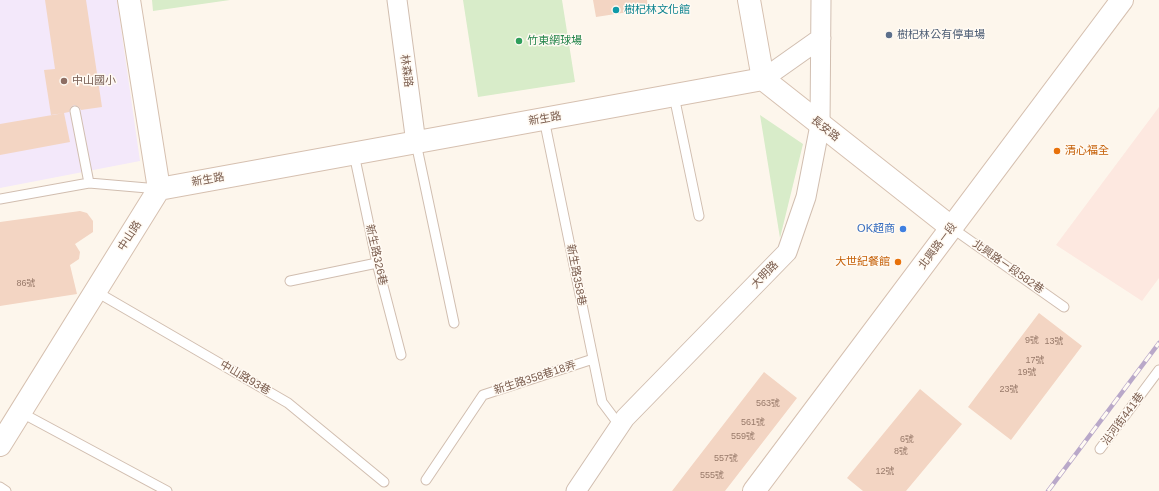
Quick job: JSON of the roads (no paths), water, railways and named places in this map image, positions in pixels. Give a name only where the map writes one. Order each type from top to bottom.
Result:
[{"type":"street","points":[[129,0],[159,189]]},
{"type":"street","name":"林森路","points":[[397,0],[416,143]]},
{"type":"street","points":[[749,0],[763,80]]},
{"type":"street","name":"大明路","points":[[576,491],[625,418],[787,252],[806,197],[820,126],[821,0]]},
{"type":"street","name":"北興路ㄧ段","points":[[754,491],[1122,0]]},
{"type":"street","name":"新生路","points":[[159,189],[763,80],[821,38]]},
{"type":"street","name":"長安路","points":[[763,80],[952,228]]},
{"type":"street","name":"中山路","points":[[0,445],[159,189]]},
{"type":"lane","points":[[674,96],[699,216]]},
{"type":"lane","points":[[75,111],[89,183]]},
{"type":"lane","name":"新生路358巷","points":[[544,119],[602,402],[620,426]]},
{"type":"lane","points":[[416,143],[454,323]]},
{"type":"lane","name":"新生路326巷","points":[[354,154],[377,263],[401,355]]},
{"type":"lane","name":"新生路","points":[[0,199],[89,183],[159,189]]},
{"type":"lane","name":"北興路ㄧ段582巷","points":[[952,228],[1064,307]]},
{"type":"lane","points":[[290,281],[377,263]]},
{"type":"lane","name":"中山路93巷","points":[[95,291],[288,403],[384,482]]},
{"type":"lane","name":"新生路358巷18弄","points":[[426,480],[483,395],[593,359]]},
{"type":"lane","name":"沿河街441巷","points":[[1100,449],[1159,370]]},
{"type":"lane","points":[[20,412],[167,491]]},
{"type":"lane","points":[[0,487],[6,491]]},
{"type":"railway","points":[[1048,491],[1159,343]]},
{"type":"place","name":"樹杞林文化館","points":[[616,10]]},
{"type":"place","name":"樹杞林公有停車場","points":[[889,35]]},
{"type":"place","name":"竹東網球場","points":[[519,41]]},
{"type":"place","name":"中山國小","points":[[64,81]]},
{"type":"place","name":"清心福全","points":[[1057,151]]},
{"type":"place","name":"OK超商","points":[[903,229]]},
{"type":"place","name":"大世紀餐館","points":[[898,262]]}]
